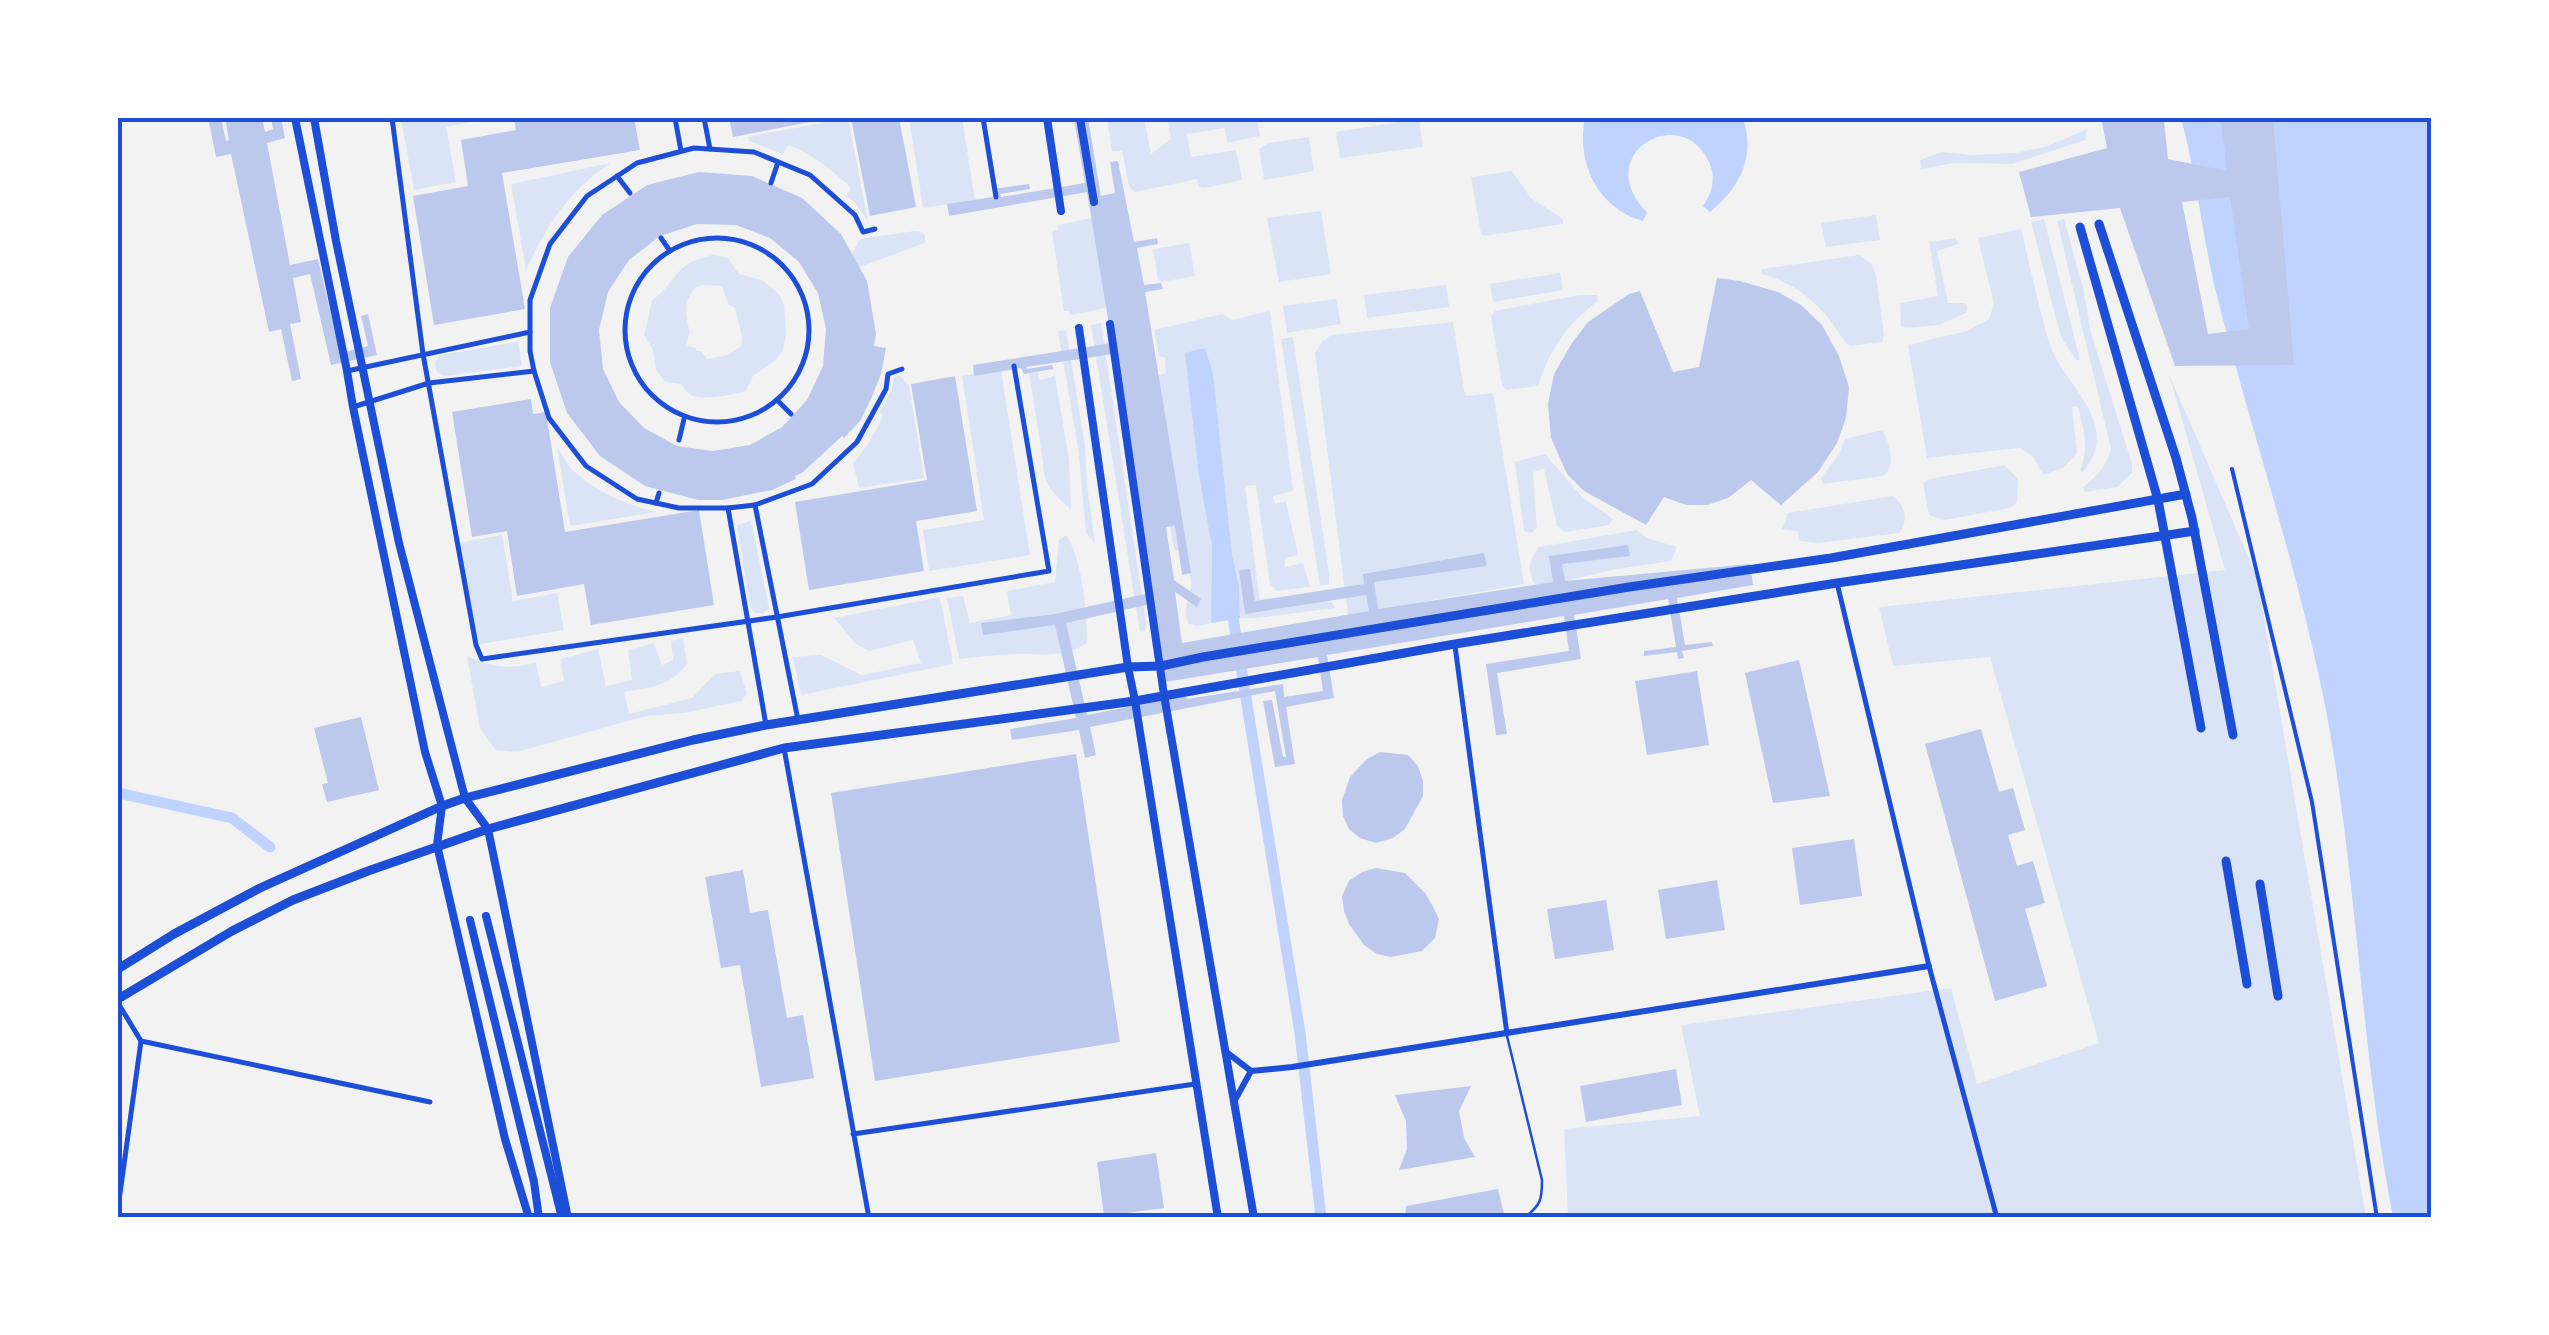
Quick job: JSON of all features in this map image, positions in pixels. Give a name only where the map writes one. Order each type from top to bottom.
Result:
[{"type":"main road","points":[[295,118],[352,408],[426,752],[442,806],[437,846],[505,1139],[529,1218]]},
{"type":"main road","points":[[314,118],[399,543],[464,798],[488,828],[565,1218]]},
{"type":"main road","points":[[1047,118],[1061,210]]},
{"type":"main road","points":[[1080,118],[1094,202]]},
{"type":"main road","points":[[2099,224],[2196,531],[2233,736]]},
{"type":"main road","points":[[2080,227],[2158,500],[2201,728]]},
{"type":"main road","points":[[1110,324],[1164,695],[1254,1218]]},
{"type":"main road","points":[[1080,328],[1128,668],[1218,1218]]},
{"type":"main road","points":[[118,969],[260,888],[442,806],[692,740],[766,724],[1160,666],[1629,587],[1831,558],[2186,494]]},
{"type":"main road","points":[[118,1001],[218,938],[292,900],[488,828],[784,748],[1136,701],[1455,644],[2196,531]]},
{"type":"main road","points":[[2226,862],[2247,984]]},
{"type":"main road","points":[[2260,884],[2278,996]]},
{"type":"main road","points":[[486,916],[565,1218]]},
{"type":"main road","points":[[470,920],[534,1182],[538,1218]]},
{"type":"street","points":[[392,118],[424,354],[476,646],[482,659],[777,618],[1050,572],[1014,366]]},
{"type":"street","points":[[675,118],[681,151]]},
{"type":"street","points":[[704,118],[710,149]]},
{"type":"street","points":[[983,118],[996,197]]},
{"type":"street","points":[[875,229],[864,232],[855,215],[810,175],[754,152],[694,148],[636,163],[587,196],[550,244],[530,300],[530,351],[549,418],[586,466],[637,499],[678,508],[756,505],[812,484],[857,442],[886,389],[888,374],[902,369]]},
{"type":"street","points":[[770,182],[778,162]]},
{"type":"street","points":[[617,176],[630,193]]},
{"type":"street","points":[[748,243],[752,234]]},
{"type":"street","points":[[661,238],[670,251]]},
{"type":"street","points":[[706,238],[748,243],[765,250],[788,270],[804,296],[810,326],[806,356],[794,384],[772,405],[745,419],[715,424],[684,418],[658,402],[637,379],[626,350],[624,319],[633,290],[652,264],[677,246],[706,238]]},
{"type":"street","points":[[347,371],[530,332]]},
{"type":"street","points":[[352,408],[430,383],[534,371]]},
{"type":"street","points":[[777,400],[790,414]]},
{"type":"street","points":[[679,440],[684,418]]},
{"type":"street","points":[[826,454],[834,463]]},
{"type":"street","points":[[2232,469],[2312,802],[2377,1218]]},
{"type":"street","points":[[656,503],[659,493]]},
{"type":"street","points":[[756,505],[798,720]]},
{"type":"street","points":[[728,508],[766,724]]},
{"type":"street","points":[[1837,583],[1929,966],[1997,1218]]},
{"type":"street","points":[[1455,644],[1507,1034]]},
{"type":"street","points":[[784,748],[869,1218]]},
{"type":"street","points":[[1225,1051],[1252,1071],[1292,1067],[1929,966]]},
{"type":"street","points":[[118,1001],[141,1042],[118,1208]]},
{"type":"street","points":[[141,1042],[430,1102]]},
{"type":"street","points":[[1234,1102],[1252,1071]]},
{"type":"street","points":[[853,1134],[1195,1084]]},
{"type":"lane","points":[[1507,1034],[1542,1180],[1542,1199],[1524,1218]]},
{"type":"shaded area","points":[[401,118],[491,118],[446,127],[456,182],[414,190]]},
{"type":"shaded area","points":[[848,118],[868,221],[846,196],[851,188],[822,163],[788,145],[783,154],[749,141],[748,137]]},
{"type":"shaded area","points":[[909,118],[962,118],[975,200],[923,208]]},
{"type":"shaded area","points":[[1107,118],[1144,118],[1151,154],[1171,139],[1167,118],[1257,118],[1260,136],[1227,143],[1225,128],[1187,134],[1191,157],[1236,150],[1242,180],[1205,188],[1199,187],[1197,179],[1135,192],[1129,186],[1122,151],[1112,151]]},
{"type":"shaded area","points":[[1419,119],[1423,147],[1340,158],[1336,132]]},
{"type":"shaded area","points":[[2087,129],[2085,140],[2012,164],[1954,163],[1921,169],[1920,160],[1942,152],[2015,153],[2048,146]]},
{"type":"shaded area","points":[[1309,137],[1314,171],[1264,180],[1259,149],[1268,143]]},
{"type":"shaded area","points":[[611,163],[560,210],[526,270],[511,184]]},
{"type":"shaded area","points":[[1512,171],[1531,198],[1563,219],[1563,224],[1481,234],[1471,177]]},
{"type":"shaded area","points":[[1321,211],[1331,274],[1279,282],[1267,218]]},
{"type":"shaded area","points":[[1876,215],[1880,240],[1826,247],[1821,223]]},
{"type":"shaded area","points":[[1097,217],[1111,307],[1070,315],[1064,311],[1052,232],[1058,230],[1058,225]]},
{"type":"shaded area","points":[[2044,219],[2080,360],[2076,360],[2061,337],[2031,222]]},
{"type":"shaded area","points":[[2064,219],[2091,333],[2132,464],[2132,473],[2117,487],[2085,492],[2083,487],[2101,470],[2111,449],[2057,221]]},
{"type":"shaded area","points":[[2021,229],[2049,342],[2094,420],[2094,454],[2083,472],[2080,470],[2085,438],[2078,406],[2072,407],[2077,453],[2063,468],[2043,475],[2034,458],[2020,448],[1927,458],[1908,345],[1967,331],[1989,319],[1994,303],[1978,238]]},
{"type":"shaded area","points":[[915,231],[925,236],[925,243],[859,267],[852,254],[860,239]]},
{"type":"shaded area","points":[[1955,238],[1959,244],[1937,251],[1948,303],[1964,303],[1966,313],[1939,325],[1901,326],[1900,303],[1938,296],[1929,242]]},
{"type":"shaded area","points":[[1189,243],[1195,276],[1161,282],[1153,249]]},
{"type":"shaded area","points":[[712,255],[728,258],[739,274],[762,280],[779,294],[784,304],[786,333],[783,350],[753,376],[746,391],[698,397],[681,384],[665,382],[656,370],[653,350],[644,335],[652,300],[683,268]],"holes":[[[722,286],[728,304],[735,308],[741,346],[728,355],[707,359],[686,343],[690,333],[687,303],[696,287]]]},
{"type":"shaded area","points":[[1859,255],[1872,264],[1876,275],[1882,342],[1850,346],[1808,297],[1762,274],[1762,269]]},
{"type":"shaded area","points":[[1560,273],[1563,290],[1493,302],[1490,284]]},
{"type":"shaded area","points":[[1446,285],[1449,307],[1367,318],[1364,295]]},
{"type":"shaded area","points":[[1597,295],[1598,301],[1561,338],[1538,386],[1506,390],[1491,317],[1495,311]]},
{"type":"shaded area","points":[[1336,299],[1341,324],[1287,333],[1283,306]]},
{"type":"shaded area","points":[[1270,311],[1293,491],[1273,496],[1275,504],[1286,501],[1298,555],[1285,558],[1285,567],[1303,563],[1310,587],[1277,591],[1270,584],[1256,485],[1245,486],[1261,610],[1326,601],[1335,608],[1240,618],[1239,586],[1232,555],[1199,476],[1212,547],[1211,623],[1197,626],[1187,619],[1190,576],[1185,551],[1175,550],[1172,539],[1148,378],[1166,373],[1165,358],[1159,356],[1154,330],[1222,314],[1232,320]]},
{"type":"shaded area","points":[[1453,322],[1465,396],[1493,393],[1524,584],[1348,615],[1315,353],[1331,335]]},
{"type":"shaded area","points":[[1101,323],[1146,623],[1145,631],[1140,632],[1091,325]]},
{"type":"shaded area","points":[[1066,330],[1085,446],[1095,544],[1086,533],[1078,447],[1058,331]]},
{"type":"shaded area","points":[[1293,337],[1329,573],[1329,584],[1320,586],[1281,339]]},
{"type":"shaded area","points":[[518,342],[522,366],[445,376],[437,372],[435,363],[440,355]]},
{"type":"shaded area","points":[[1001,370],[1030,555],[929,571],[923,530],[984,520],[962,376]]},
{"type":"shaded area","points":[[1037,371],[1040,380],[1055,376],[1069,459],[1071,510],[1045,478],[1029,372]]},
{"type":"shaded area","points":[[2169,374],[2257,577],[2366,1217],[1568,1217],[1564,1129],[1700,1116],[1681,1025],[1951,988],[1977,1084],[2099,1043],[1990,657],[1893,666],[1879,607],[2225,570]]},
{"type":"shaded area","points":[[899,375],[909,386],[924,478],[859,488],[853,463],[877,428],[883,415],[879,413],[894,378]]},
{"type":"shaded area","points":[[1883,430],[1891,461],[1883,476],[1823,484],[1821,478],[1845,439]]},
{"type":"shaded area","points":[[557,447],[573,471],[594,487],[656,512],[570,526]]},
{"type":"shaded area","points":[[1545,454],[1583,498],[1613,519],[1609,525],[1565,532],[1557,526],[1544,469],[1533,472],[1537,528],[1531,533],[1524,531],[1515,462]]},
{"type":"shaded area","points":[[2005,465],[2018,479],[2017,502],[2010,508],[1944,520],[1929,515],[1923,483],[1929,479]]},
{"type":"shaded area","points":[[1893,496],[1904,513],[1899,533],[1818,543],[1800,541],[1797,531],[1782,529],[1788,513]]},
{"type":"shaded area","points":[[751,521],[769,608],[763,613],[750,608],[737,525]]},
{"type":"shaded area","points":[[1637,530],[1647,538],[1677,547],[1671,561],[1611,570],[1538,588],[1532,578],[1531,562],[1539,547]]},
{"type":"shaded area","points":[[502,535],[513,601],[557,593],[564,630],[476,645],[459,543]]},
{"type":"shaded area","points":[[1066,535],[1080,572],[1087,643],[1057,654],[959,659],[947,598],[963,596],[970,623],[1011,615],[1007,591],[1055,582],[1059,540]]},
{"type":"shaded area","points":[[940,597],[953,664],[801,695],[793,657],[821,655],[862,675],[921,663],[913,640],[869,651],[856,644],[834,618]]},
{"type":"shaded area","points":[[683,638],[687,664],[666,682],[624,692],[629,714],[692,698],[715,674],[740,671],[747,694],[741,701],[646,716],[517,752],[496,750],[480,729],[467,656],[501,666],[536,663],[541,687],[564,681],[560,659],[598,649],[606,686],[632,680],[628,650],[654,643],[662,665],[673,660],[671,641]]},
{"type":"water","points":[[1585,118],[1743,118],[1748,146],[1743,170],[1730,192],[1710,212],[1703,206],[1711,190],[1712,173],[1696,144],[1679,136],[1662,136],[1646,142],[1634,155],[1629,171],[1632,191],[1647,212],[1643,221],[1613,206],[1593,181],[1584,151]]},
{"type":"water","points":[[2181,118],[2431,118],[2431,1217],[2393,1217],[2328,721],[2291,561],[2217,296]]},
{"type":"water","points":[[1205,348],[1213,374],[1240,618],[1211,623],[1212,547],[1199,476],[1185,353]]},
{"type":"building","points":[[208,118],[221,118],[226,141],[229,140],[225,118],[262,118],[265,132],[273,129],[271,118],[281,118],[285,138],[267,143],[290,265],[318,259],[340,353],[368,346],[361,316],[368,314],[377,355],[331,365],[310,274],[293,278],[301,322],[290,324],[301,379],[292,381],[281,329],[269,332],[231,154],[216,157]]},
{"type":"building","points":[[514,118],[634,118],[640,150],[502,173],[525,309],[434,325],[413,196],[468,186],[461,140],[516,130]]},
{"type":"building","points":[[729,118],[825,118],[825,119],[733,137]]},
{"type":"building","points":[[851,118],[899,118],[916,207],[870,216]]},
{"type":"building","points":[[1074,118],[1088,118],[1101,196],[1115,193],[1110,162],[1118,161],[1134,242],[1157,238],[1158,244],[1137,248],[1144,285],[1161,283],[1163,289],[1145,292],[1191,573],[1182,575],[1175,526],[1166,527],[1174,580],[1201,599],[1197,607],[1175,592],[1182,643],[1369,611],[1366,595],[1245,614],[1239,570],[1250,569],[1255,601],[1364,584],[1363,574],[1484,553],[1487,566],[1374,582],[1378,609],[1553,582],[1549,556],[1628,545],[1630,556],[1562,564],[1565,581],[1750,564],[1753,585],[1677,598],[1685,645],[1712,642],[1713,646],[1682,651],[1684,658],[1678,659],[1677,652],[1644,656],[1644,651],[1676,647],[1668,599],[1574,615],[1581,659],[1497,673],[1507,734],[1496,735],[1486,664],[1569,651],[1564,616],[1327,655],[1334,698],[1286,707],[1295,764],[1275,767],[1263,701],[1272,700],[1286,757],[1275,691],[1090,727],[1096,755],[1085,758],[1079,730],[1012,740],[1010,729],[1076,718],[1055,625],[983,635],[981,623],[1055,614],[1149,593],[1113,354],[1026,367],[1052,365],[1053,369],[1024,374],[1021,368],[974,376],[973,365],[1112,343],[1087,192],[949,216],[947,204],[993,197],[993,189],[1029,184],[1030,189],[1000,194],[1001,197],[1085,183]],"holes":[[[1151,604],[1165,682],[1318,657],[1323,691],[1284,697],[1283,684],[1187,699],[1186,696],[1087,715],[1066,623]]]},
{"type":"building","points":[[2101,118],[2173,118],[2164,121],[2168,159],[2227,171],[2221,118],[2273,118],[2294,365],[2175,366],[2120,208],[2031,217],[2019,172],[2107,148]],"holes":[[[2230,197],[2249,329],[2208,334],[2182,202]]]},
{"type":"building","points":[[699,172],[752,176],[802,198],[841,234],[867,281],[876,334],[874,346],[886,348],[871,399],[860,421],[844,438],[796,479],[772,490],[722,500],[698,500],[645,486],[600,456],[567,413],[550,362],[550,308],[568,257],[602,215],[647,185]],"holes":[[[697,224],[736,225],[770,238],[799,262],[818,293],[826,329],[823,366],[807,400],[782,427],[750,445],[713,451],[677,446],[644,428],[619,402],[603,369],[599,330],[608,292],[629,260],[660,236]]]},
{"type":"building","points":[[1717,278],[1778,292],[1801,305],[1822,325],[1839,356],[1849,387],[1846,418],[1837,443],[1818,472],[1781,505],[1751,480],[1728,498],[1707,505],[1686,505],[1664,497],[1646,525],[1584,491],[1567,474],[1551,438],[1548,404],[1554,374],[1588,322],[1629,294],[1640,291],[1673,372],[1699,367]]},
{"type":"building","points":[[955,376],[977,511],[916,521],[924,571],[809,590],[795,502],[927,480],[911,384]]},
{"type":"building","points":[[531,399],[533,414],[546,412],[565,532],[699,510],[714,605],[591,625],[584,584],[517,596],[507,531],[472,537],[452,412]]},
{"type":"building","points":[[1799,660],[1830,796],[1773,803],[1745,673]]},
{"type":"building","points":[[1697,671],[1709,745],[1647,755],[1635,681]]},
{"type":"building","points":[[361,717],[379,790],[327,802],[322,784],[328,783],[314,728]]},
{"type":"building","points":[[1981,729],[1999,792],[2013,788],[2025,830],[2008,835],[2017,866],[2033,861],[2045,903],[2025,909],[2047,986],[1995,1001],[1925,744]]},
{"type":"building","points":[[1380,752],[1408,755],[1418,766],[1423,796],[1405,829],[1376,843],[1349,829],[1342,800],[1350,777]]},
{"type":"building","points":[[1076,754],[1120,1042],[875,1081],[831,793]]},
{"type":"building","points":[[1854,839],[1862,896],[1800,905],[1792,848]]},
{"type":"building","points":[[1376,868],[1405,873],[1431,903],[1439,919],[1435,938],[1422,951],[1391,957],[1377,954],[1364,945],[1349,924],[1342,896],[1349,881]]},
{"type":"building","points":[[743,870],[750,913],[768,910],[787,1018],[803,1015],[814,1078],[761,1087],[740,965],[721,968],[705,877]]},
{"type":"building","points":[[1717,880],[1725,930],[1666,939],[1658,890]]},
{"type":"building","points":[[1606,900],[1614,950],[1555,959],[1547,909]]},
{"type":"building","points":[[1676,1069],[1682,1105],[1586,1122],[1580,1086]]},
{"type":"building","points":[[1471,1086],[1459,1111],[1464,1138],[1475,1157],[1399,1170],[1407,1149],[1406,1121],[1395,1095]]},
{"type":"building","points":[[1156,1153],[1164,1208],[1104,1216],[1097,1162]]},
{"type":"building","points":[[1498,1189],[1505,1218],[1405,1218],[1406,1206]]},
{"type":"waterway","points":[[1231,605],[1300,1033],[1321,1218]]},
{"type":"waterway","points":[[118,793],[232,818],[270,847]]}]
